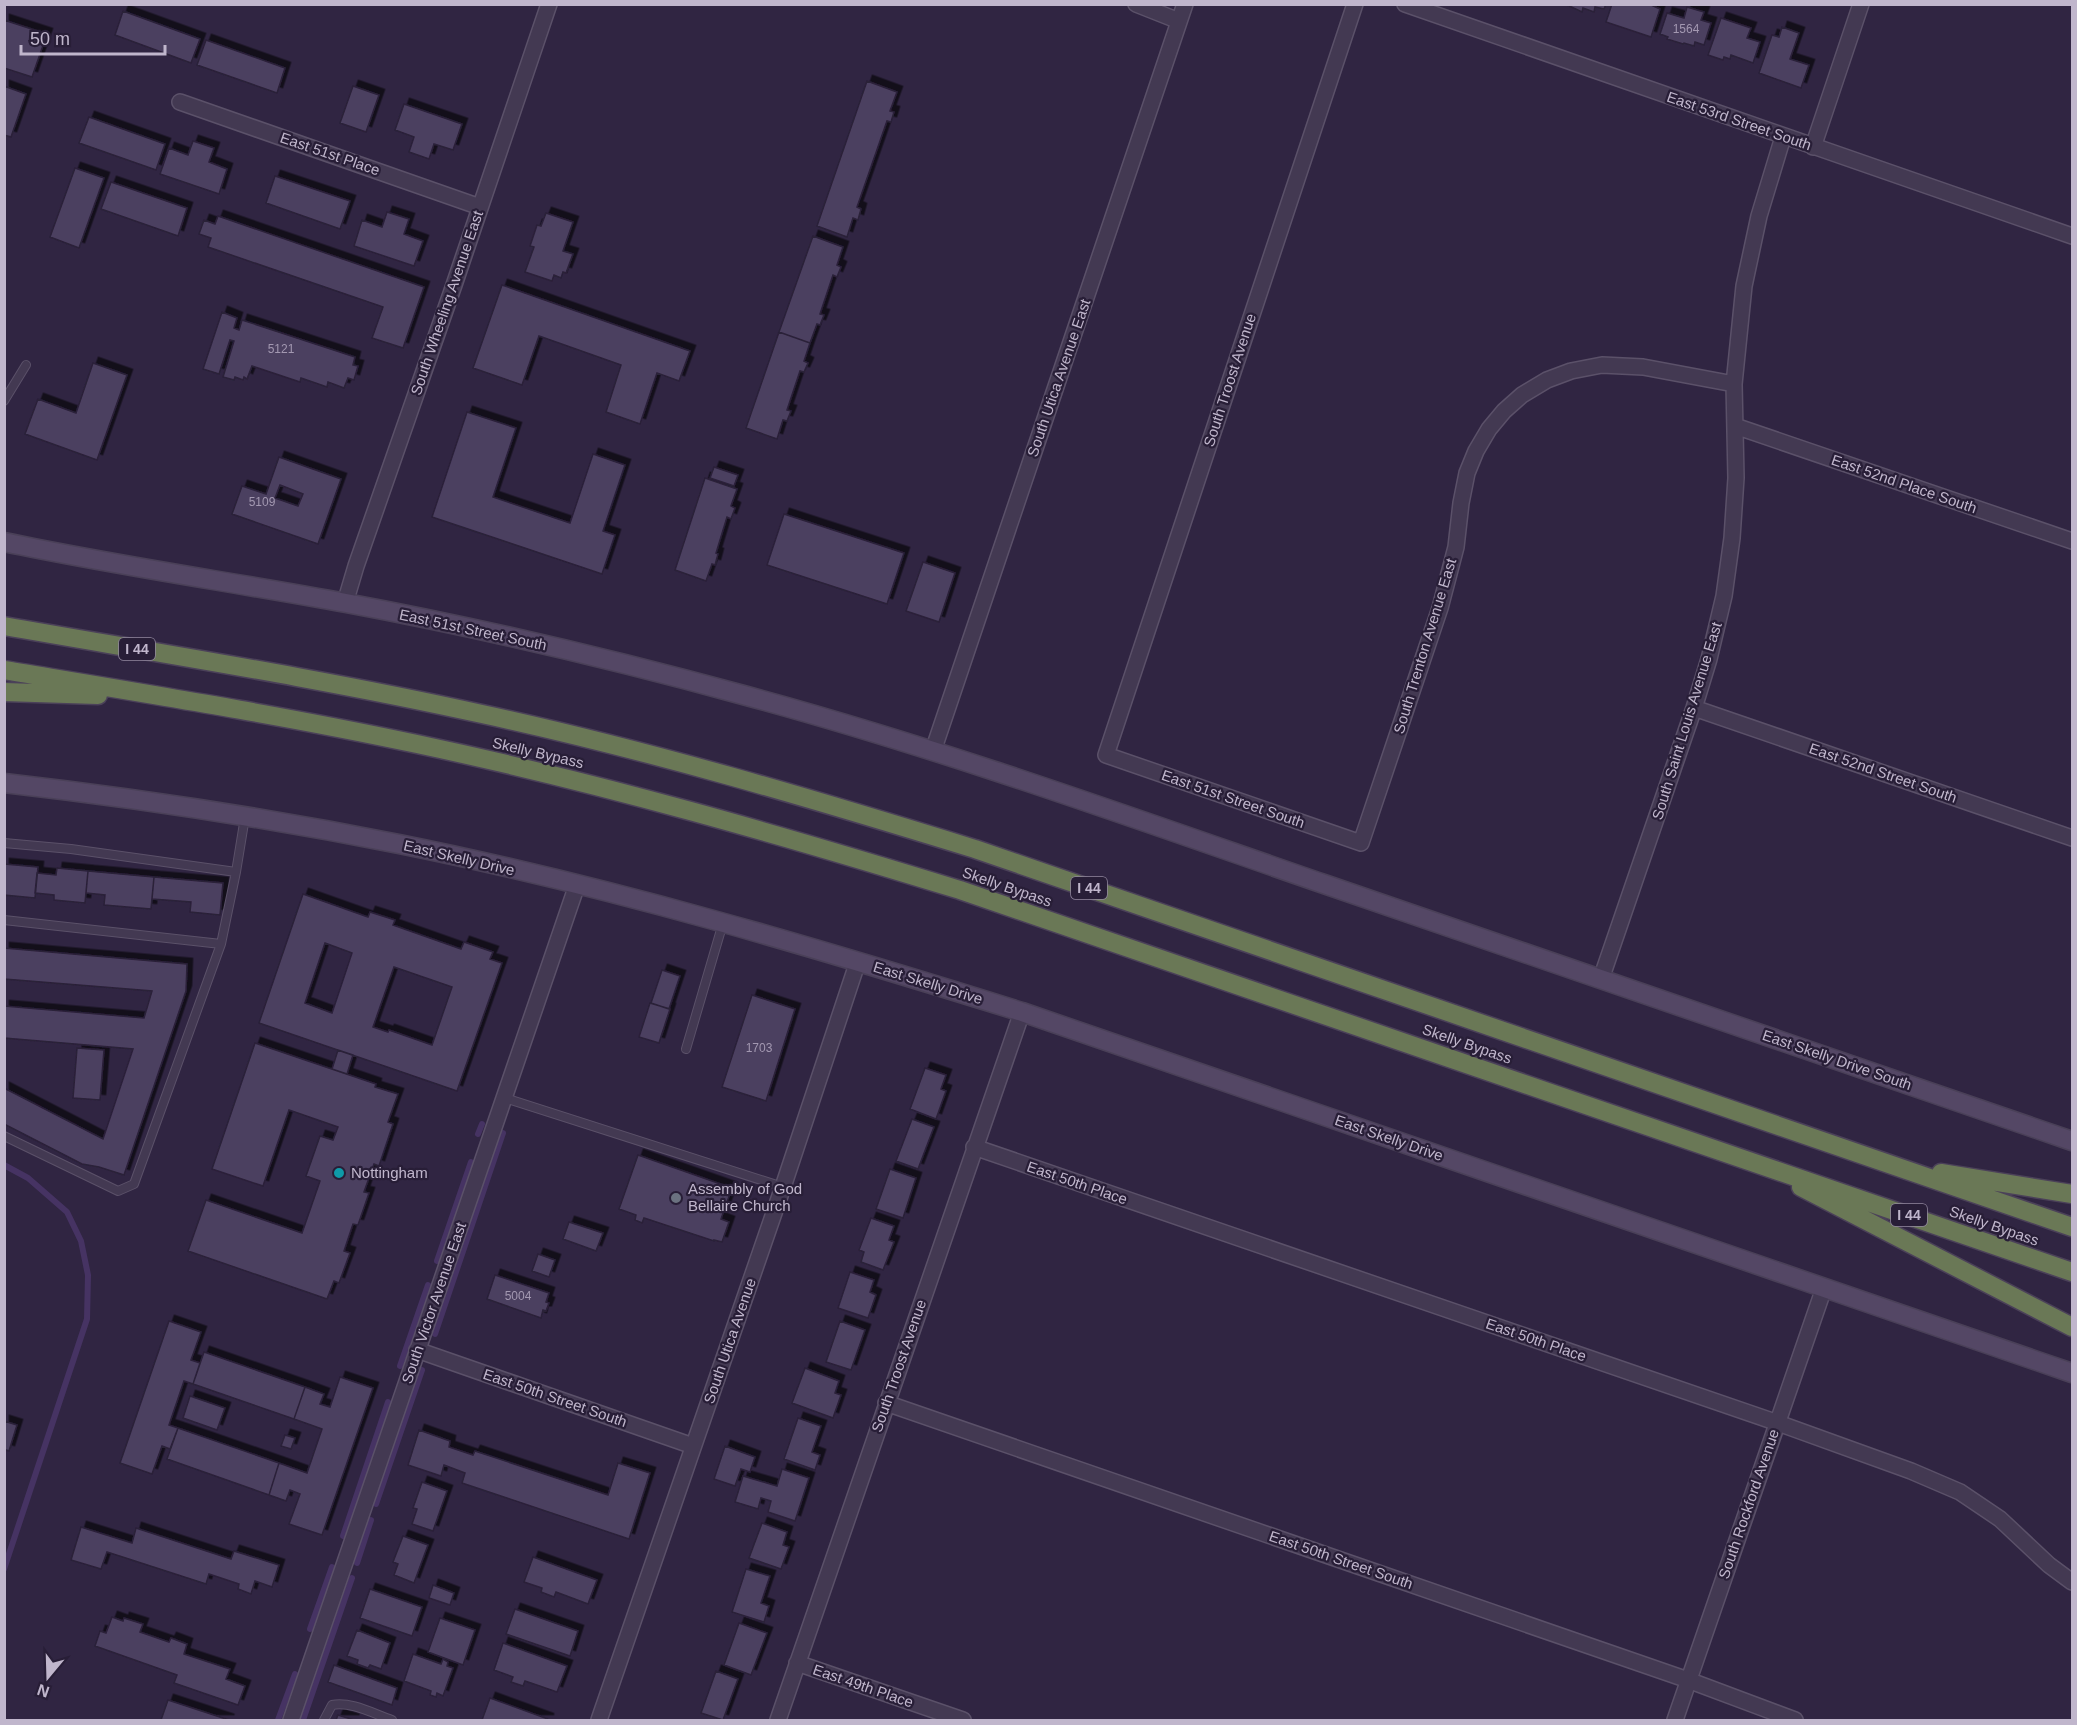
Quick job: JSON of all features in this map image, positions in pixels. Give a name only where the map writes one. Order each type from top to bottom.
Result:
[{"type":"highway","name":"Skelly Bypass","points":[[4,626],[269,672],[483,714],[607,744],[826,803],[975,849],[2073,1227]]},
{"type":"highway","name":"Skelly Bypass","points":[[4,670],[281,718],[474,757],[600,786],[802,841],[960,890],[2073,1272]]},
{"type":"highway","points":[[4,692],[163,698]]},
{"type":"highway","points":[[1746,1159],[2073,1327]]},
{"type":"highway","points":[[1892,1165],[2073,1194]]},
{"type":"main road","name":"East 51st Street South","points":[[4,543],[345,603],[553,647],[674,676],[933,750]]},
{"type":"main road","points":[[933,750],[1601,979]]},
{"type":"main road","name":"East Skelly Drive","points":[[4,783],[245,817],[399,844],[724,922],[1022,1012],[1824,1288]]},
{"type":"main road","name":"East Skelly Drive South","points":[[1601,979],[2073,1141]]},
{"type":"main road","points":[[1824,1288],[2073,1373]]},
{"type":"street","name":"South Wheeling Avenue East","points":[[345,603],[549,4]]},
{"type":"street","points":[[1136,4],[1179,21]]},
{"type":"street","name":"South Utica Avenue East","points":[[933,750],[1185,4]]},
{"type":"street","name":"South Troost Avenue","points":[[1106,755],[1355,4]]},
{"type":"street","name":"East 53rd Street South","points":[[1405,4],[2073,236]]},
{"type":"street","points":[[1813,147],[1862,4]]},
{"type":"street","name":"East 51st Place","points":[[180,102],[480,207]]},
{"type":"street","name":"South Saint Louis Avenue East","points":[[1601,979],[1694,708],[1709,659],[1724,596],[1732,538],[1736,478],[1734,384],[1744,286],[1759,216],[1783,137]]},
{"type":"street","name":"South Trenton Avenue East","points":[[1361,843],[1440,608],[1456,547],[1467,473],[1489,429],[1522,394],[1547,380],[1571,371],[1602,365],[1643,368],[1734,384]]},
{"type":"street","name":"East 52nd Place South","points":[[1735,426],[2073,541]]},
{"type":"street","name":"East 52nd Street South","points":[[1694,708],[2073,838]]},
{"type":"street","name":"East 51st Street South","points":[[1106,755],[1361,843]]},
{"type":"street","name":"South Victor Avenue East","points":[[291,1720],[577,885]]},
{"type":"street","name":"South Utica Avenue","points":[[599,1720],[783,1187],[858,961]]},
{"type":"street","name":"South Troost Avenue","points":[[778,1720],[1022,1012]]},
{"type":"street","name":"East 50th Place","points":[[974,1147],[1778,1423],[1911,1471],[1960,1492],[2000,1519],[2049,1565],[2073,1582]]},
{"type":"street","name":"South Rockford Avenue","points":[[1675,1720],[1824,1288]]},
{"type":"street","name":"East 50th Street South","points":[[417,1350],[693,1446]]},
{"type":"street","name":"East 50th Street South","points":[[886,1402],[1688,1680],[1795,1720]]},
{"type":"street","name":"East 49th Place","points":[[797,1663],[963,1720]]},
{"type":"lane","points":[[4,401],[26,365]]},
{"type":"lane","points":[[4,1136],[118,1191],[134,1184],[220,944],[245,817]]},
{"type":"lane","points":[[4,843],[71,849],[236,872]]},
{"type":"lane","points":[[4,920],[220,944]]},
{"type":"lane","points":[[686,1048],[724,922]]},
{"type":"lane","points":[[505,1098],[783,1187]]},
{"type":"lane","points":[[324,1720],[332,1705],[337,1704],[350,1705],[392,1720]]},
{"type":"building","points":[[1565,4],[1606,4],[1604,9],[1595,7],[1594,12],[1583,8],[1582,12]]},
{"type":"building","points":[[1612,4],[1649,4],[1660,9],[1651,37],[1606,22]]},
{"type":"building","points":[[1687,7],[1704,12],[1701,20],[1711,23],[1704,45],[1695,42],[1694,46],[1683,44],[1660,34],[1667,13],[1684,18]]},
{"type":"building","points":[[123,11],[200,39],[191,63],[115,35]]},
{"type":"building","points":[[1721,18],[1751,28],[1747,38],[1760,42],[1753,63],[1731,55],[1730,59],[1724,57],[1723,60],[1708,55]]},
{"type":"building","points":[[4,20],[47,34],[32,77],[4,68]]},
{"type":"building","points":[[1782,27],[1799,33],[1790,59],[1809,65],[1801,88],[1759,73],[1772,35],[1779,37]]},
{"type":"building","points":[[206,40],[285,68],[277,93],[197,65]]},
{"type":"building","points":[[867,81],[897,92],[890,111],[894,112],[891,122],[887,121],[857,207],[861,209],[858,220],[853,218],[847,237],[817,226]]},
{"type":"building","points":[[4,86],[26,94],[11,137],[4,135]]},
{"type":"building","points":[[353,86],[379,95],[366,132],[340,123]]},
{"type":"building","points":[[404,104],[462,124],[453,150],[434,144],[429,159],[409,152],[414,137],[395,130]]},
{"type":"building","points":[[89,117],[165,144],[156,170],[79,143]]},
{"type":"building","points":[[193,141],[214,148],[209,162],[227,169],[219,194],[160,174],[169,148],[188,155]]},
{"type":"building","points":[[75,168],[104,178],[79,248],[50,237]]},
{"type":"building","points":[[275,176],[350,201],[340,229],[266,203]]},
{"type":"building","points":[[111,182],[187,208],[178,236],[101,209]]},
{"type":"building","points":[[387,212],[409,219],[404,234],[423,241],[414,266],[354,246],[362,220],[382,227]]},
{"type":"building","points":[[546,213],[573,222],[563,251],[573,254],[566,273],[563,272],[561,278],[554,275],[552,281],[525,272],[534,247],[530,246],[537,225],[541,226]]},
{"type":"building","points":[[218,216],[424,287],[403,348],[372,338],[383,307],[208,247],[211,238],[199,234],[204,220],[215,224]]},
{"type":"building","points":[[813,236],[843,247],[837,265],[841,267],[837,277],[833,275],[820,314],[824,315],[820,325],[817,324],[810,343],[779,332]]},
{"type":"building","points":[[502,285],[690,351],[679,381],[657,373],[640,424],[606,412],[621,365],[539,336],[522,385],[473,368]]},
{"type":"building","points":[[222,312],[237,318],[234,328],[239,330],[242,320],[355,357],[353,365],[358,366],[354,380],[348,378],[344,388],[328,382],[327,387],[301,378],[300,382],[252,366],[247,379],[235,377],[234,380],[223,377],[234,341],[230,340],[219,374],[203,369]]},
{"type":"building","points":[[779,332],[810,343],[804,361],[808,363],[804,372],[800,371],[787,410],[791,411],[787,421],[783,420],[777,439],[746,428]]},
{"type":"building","points":[[93,363],[127,375],[97,460],[25,434],[38,399],[76,413]]},
{"type":"building","points":[[467,412],[516,428],[493,497],[570,523],[593,454],[625,465],[603,531],[615,535],[602,574],[432,517]]},
{"type":"building","points":[[279,457],[341,479],[318,544],[232,514],[242,486],[266,494]],"holes":[[[280,485],[303,494],[298,506],[275,498]]]},
{"type":"building","points":[[714,467],[738,475],[734,486],[710,478]]},
{"type":"building","points":[[705,478],[737,489],[731,506],[735,508],[731,519],[727,517],[716,553],[718,554],[715,565],[712,564],[706,581],[675,570]]},
{"type":"building","points":[[784,514],[904,553],[887,604],[767,565]]},
{"type":"building","points":[[923,562],[955,573],[939,622],[906,611]]},
{"type":"building","points":[[4,864],[38,867],[35,898],[4,895]]},
{"type":"building","points":[[57,868],[88,871],[85,903],[54,900],[54,895],[35,893],[37,873],[56,875]]},
{"type":"building","points":[[88,871],[154,877],[151,909],[104,905],[105,895],[86,893]]},
{"type":"building","points":[[154,877],[223,883],[220,915],[190,912],[191,902],[152,899]]},
{"type":"building","points":[[303,894],[368,917],[370,912],[395,920],[393,925],[461,949],[464,942],[493,952],[490,959],[502,963],[457,1091],[259,1023]],"holes":[[[325,943],[352,953],[332,1013],[305,1003]],[[394,967],[452,987],[432,1045],[373,1027]]]},
{"type":"building","points":[[4,948],[187,964],[186,991],[124,1175],[82,1164],[4,1124],[4,1088],[103,1139],[133,1049],[4,1038],[4,1006],[144,1018],[152,991],[4,979]]},
{"type":"building","points":[[662,970],[680,976],[669,1009],[651,1003]]},
{"type":"building","points":[[752,995],[795,1009],[766,1101],[722,1087]]},
{"type":"building","points":[[650,1003],[670,1009],[659,1043],[639,1037]]},
{"type":"building","name":"Nottingham","points":[[255,1043],[376,1084],[375,1087],[398,1094],[388,1122],[393,1124],[379,1166],[374,1164],[364,1192],[369,1193],[358,1225],[353,1224],[344,1251],[350,1253],[339,1283],[334,1281],[327,1299],[188,1251],[206,1200],[302,1233],[320,1181],[306,1176],[320,1136],[333,1140],[338,1127],[289,1110],[263,1186],[212,1169]]},
{"type":"building","points":[[77,1048],[104,1050],[100,1100],[73,1098]]},
{"type":"building","points":[[338,1050],[353,1055],[347,1074],[332,1069]]},
{"type":"building","points":[[925,1068],[946,1075],[941,1089],[946,1091],[936,1119],[910,1109]]},
{"type":"building","points":[[912,1119],[934,1127],[918,1169],[896,1161]]},
{"type":"building","name":"Assembly of God Bellaire Church","points":[[638,1155],[732,1188],[721,1219],[729,1222],[722,1242],[644,1218],[642,1223],[635,1220],[636,1215],[619,1209]]},
{"type":"building","points":[[890,1169],[916,1178],[903,1218],[876,1209]]},
{"type":"building","points":[[871,1218],[894,1226],[889,1240],[894,1242],[883,1270],[861,1262],[864,1252],[859,1250]]},
{"type":"building","points":[[569,1222],[603,1233],[596,1251],[563,1239]]},
{"type":"building","points":[[538,1254],[555,1260],[549,1277],[532,1271]]},
{"type":"building","points":[[850,1272],[874,1280],[870,1292],[876,1295],[868,1318],[838,1308]]},
{"type":"building","points":[[495,1275],[549,1293],[546,1302],[549,1303],[546,1311],[543,1310],[541,1318],[487,1299]]},
{"type":"building","points":[[169,1321],[201,1332],[191,1360],[200,1363],[193,1384],[184,1381],[169,1425],[178,1428],[170,1449],[162,1446],[152,1474],[120,1463]]},
{"type":"building","points":[[840,1321],[865,1330],[851,1370],[826,1362]]},
{"type":"building","points":[[204,1352],[305,1387],[294,1419],[193,1384]]},
{"type":"building","points":[[805,1368],[839,1381],[835,1393],[841,1395],[833,1418],[792,1403]]},
{"type":"building","points":[[340,1377],[373,1388],[322,1535],[289,1524],[300,1494],[290,1490],[286,1501],[269,1495],[279,1463],[307,1473],[322,1429],[294,1419],[305,1387],[324,1394],[320,1404],[330,1407]]},
{"type":"building","points":[[190,1396],[225,1408],[217,1430],[183,1418]]},
{"type":"building","points":[[798,1418],[821,1426],[812,1452],[820,1455],[815,1470],[784,1459]]},
{"type":"building","points":[[4,1421],[17,1425],[9,1451],[6,1450],[4,1454]]},
{"type":"building","points":[[178,1428],[279,1463],[269,1495],[167,1459]]},
{"type":"building","points":[[419,1430],[450,1441],[449,1447],[473,1455],[475,1451],[608,1495],[618,1463],[650,1473],[629,1539],[462,1483],[465,1473],[444,1465],[441,1476],[408,1465]]},
{"type":"building","points":[[285,1435],[295,1438],[291,1449],[281,1446]]},
{"type":"building","points":[[725,1446],[755,1457],[750,1472],[741,1469],[735,1486],[714,1479]]},
{"type":"building","points":[[782,1469],[809,1478],[795,1521],[768,1512],[771,1501],[761,1498],[758,1509],[735,1502],[743,1476],[777,1486]]},
{"type":"building","points":[[422,1482],[447,1491],[433,1531],[412,1524],[417,1509],[413,1508]]},
{"type":"building","points":[[762,1523],[787,1532],[783,1545],[789,1547],[781,1569],[749,1558]]},
{"type":"building","points":[[81,1527],[132,1543],[136,1528],[231,1559],[234,1551],[279,1565],[272,1587],[255,1581],[251,1594],[238,1589],[239,1584],[209,1574],[206,1584],[107,1552],[101,1569],[71,1560]]},
{"type":"building","points":[[403,1536],[428,1545],[414,1583],[394,1575],[398,1564],[393,1562]]},
{"type":"building","points":[[533,1557],[597,1580],[588,1604],[556,1592],[554,1597],[541,1592],[542,1588],[524,1582]]},
{"type":"building","points":[[746,1569],[770,1576],[761,1603],[769,1606],[764,1622],[732,1612]]},
{"type":"building","points":[[433,1585],[454,1593],[450,1605],[429,1598]]},
{"type":"building","points":[[370,1589],[422,1607],[412,1636],[360,1618]]},
{"type":"building","points":[[515,1609],[578,1631],[570,1656],[506,1634]]},
{"type":"building","points":[[112,1617],[143,1624],[140,1632],[169,1642],[171,1638],[187,1644],[184,1654],[230,1669],[226,1679],[245,1686],[238,1705],[174,1683],[177,1675],[95,1646],[100,1631],[106,1633]]},
{"type":"building","points":[[440,1618],[475,1630],[463,1665],[428,1652]]},
{"type":"building","points":[[739,1623],[767,1633],[751,1675],[724,1665]]},
{"type":"building","points":[[357,1630],[390,1643],[381,1669],[357,1664],[358,1660],[347,1656]]},
{"type":"building","points":[[503,1643],[567,1666],[557,1692],[525,1681],[523,1686],[511,1682],[513,1677],[494,1670]]},
{"type":"building","points":[[413,1654],[441,1664],[443,1659],[448,1662],[447,1666],[453,1668],[443,1696],[437,1693],[436,1697],[430,1695],[431,1691],[404,1681]]},
{"type":"building","points":[[334,1665],[397,1688],[392,1705],[328,1682]]},
{"type":"building","points":[[716,1671],[738,1679],[723,1720],[701,1713]]},
{"type":"building","points":[[490,1698],[548,1719],[548,1720],[482,1720]]},
{"type":"building","points":[[168,1700],[229,1720],[161,1720]]},
{"type":"building","points":[[338,1715],[354,1720],[336,1720]]},
{"type":"waterway","points":[[478,1134],[482,1124]]},
{"type":"waterway","points":[[435,1334],[503,1133]]},
{"type":"waterway","points":[[437,1261],[471,1162]]},
{"type":"waterway","points":[[4,1165],[28,1178],[67,1212],[81,1241],[88,1275],[87,1319],[4,1569]]},
{"type":"waterway","points":[[400,1366],[428,1285]]},
{"type":"waterway","points":[[376,1504],[422,1370]]},
{"type":"waterway","points":[[343,1536],[388,1402]]},
{"type":"waterway","points":[[357,1563],[371,1520]]},
{"type":"waterway","points":[[310,1629],[332,1567]]},
{"type":"waterway","points":[[303,1720],[352,1578]]},
{"type":"waterway","points":[[278,1720],[295,1674]]},
{"type":"place","name":"Nottingham","points":[[339,1173]]},
{"type":"place","name":"Assembly of God Bellaire Church","points":[[676,1198]]}]
